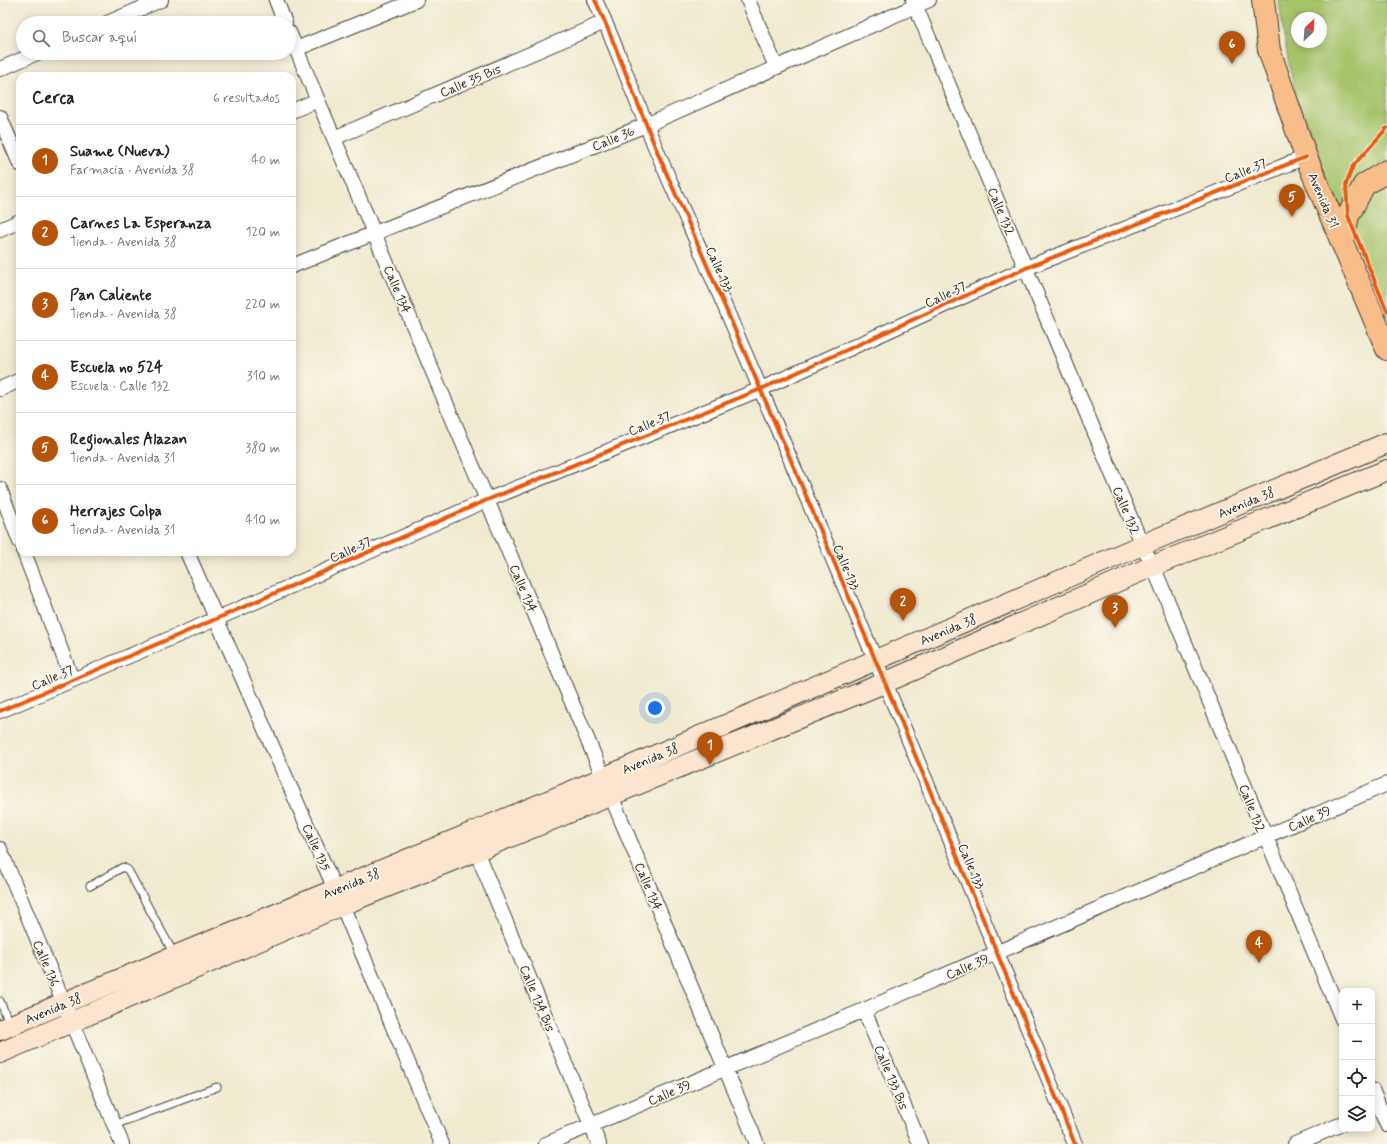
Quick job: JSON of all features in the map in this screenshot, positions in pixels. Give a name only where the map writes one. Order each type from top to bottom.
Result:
[{"type":"highway","name":"Avenida 31","points":[[1262,0],[1270,50],[1306,157],[1387,349]]},
{"type":"highway","points":[[1342,243],[1348,216],[1364,185],[1387,172]]},
{"type":"main road","name":"Avenida 38","points":[[5,1028],[175,956],[339,897],[476,851],[607,787],[876,660],[1142,545],[1387,443]]},
{"type":"main road","name":"Avenida 38","points":[[0,1053],[72,1023],[339,897],[607,787],[884,683],[1153,566],[1387,470]]},
{"type":"street","points":[[123,16],[161,0]]},
{"type":"street","points":[[276,0],[282,16]]},
{"type":"street","points":[[296,49],[416,0]]},
{"type":"street","name":"Calle 133","points":[[595,0],[646,125],[761,389],[876,660],[884,683],[997,952],[1075,1144]]},
{"type":"street","points":[[748,0],[776,67]]},
{"type":"street","name":"Calle 36","points":[[296,264],[646,125],[914,3],[929,0]]},
{"type":"street","name":"Calle 132","points":[[914,3],[1142,545],[1153,566],[1339,1012]]},
{"type":"street","name":"Calle 35 Bis","points":[[334,138],[605,22]]},
{"type":"street","name":"Calle 134","points":[[296,49],[757,1144]]},
{"type":"street","points":[[0,69],[21,60]]},
{"type":"street","points":[[296,109],[318,100]]},
{"type":"street","points":[[0,117],[16,155]]},
{"type":"street","name":"Calle 37","points":[[0,711],[72,679],[216,619],[487,500],[761,389],[1026,268],[1306,157]]},
{"type":"street","points":[[0,230],[16,223]]},
{"type":"street","points":[[0,389],[16,382]]},
{"type":"street","points":[[0,489],[16,531]]},
{"type":"street","points":[[26,556],[72,679]]},
{"type":"street","name":"Calle 135","points":[[189,556],[339,897],[442,1144]]},
{"type":"street","name":"Calle 39","points":[[546,1144],[864,1010],[1387,784]]},
{"type":"street","name":"Calle 136","points":[[0,849],[122,1144]]},
{"type":"street","name":"Calle 134 Bis","points":[[476,851],[599,1144]]},
{"type":"street","name":"Calle 133 Bis","points":[[864,1010],[920,1144]]},
{"type":"street","points":[[1374,1096],[1387,1125]]},
{"type":"street","points":[[1295,1144],[1339,1125]]},
{"type":"lane","points":[[90,886],[123,867],[128,870],[175,956]]},
{"type":"lane","points":[[0,1001],[5,1028]]},
{"type":"lane","points":[[114,1125],[217,1087]]},
{"type":"green space","points":[[1279,0],[1387,0],[1387,161],[1341,211],[1303,119],[1295,92],[1284,40]]},
{"type":"green space","points":[[1387,180],[1387,321],[1358,255],[1354,227],[1366,196]]},
{"type":"cycle path","points":[[595,0],[615,45],[661,160],[788,453],[885,683],[1075,1144]]},
{"type":"cycle path","points":[[1387,128],[1353,166],[1346,184],[1348,216],[1387,311]]},
{"type":"cycle path","points":[[0,711],[216,619],[487,500],[761,389],[1026,268],[1306,157]]},
{"type":"place","name":"Herrajes Colpa","points":[[1232,64]]},
{"type":"place","name":"Regionales Alazan","points":[[1292,217]]},
{"type":"place","name":"Carnes La Esperanza","points":[[903,621]]},
{"type":"place","name":"Pan Caliente","points":[[1115,628]]},
{"type":"place","name":"Suame (Nueva)","points":[[710,765]]},
{"type":"place","name":"Escuela no 524","points":[[1259,963]]}]
